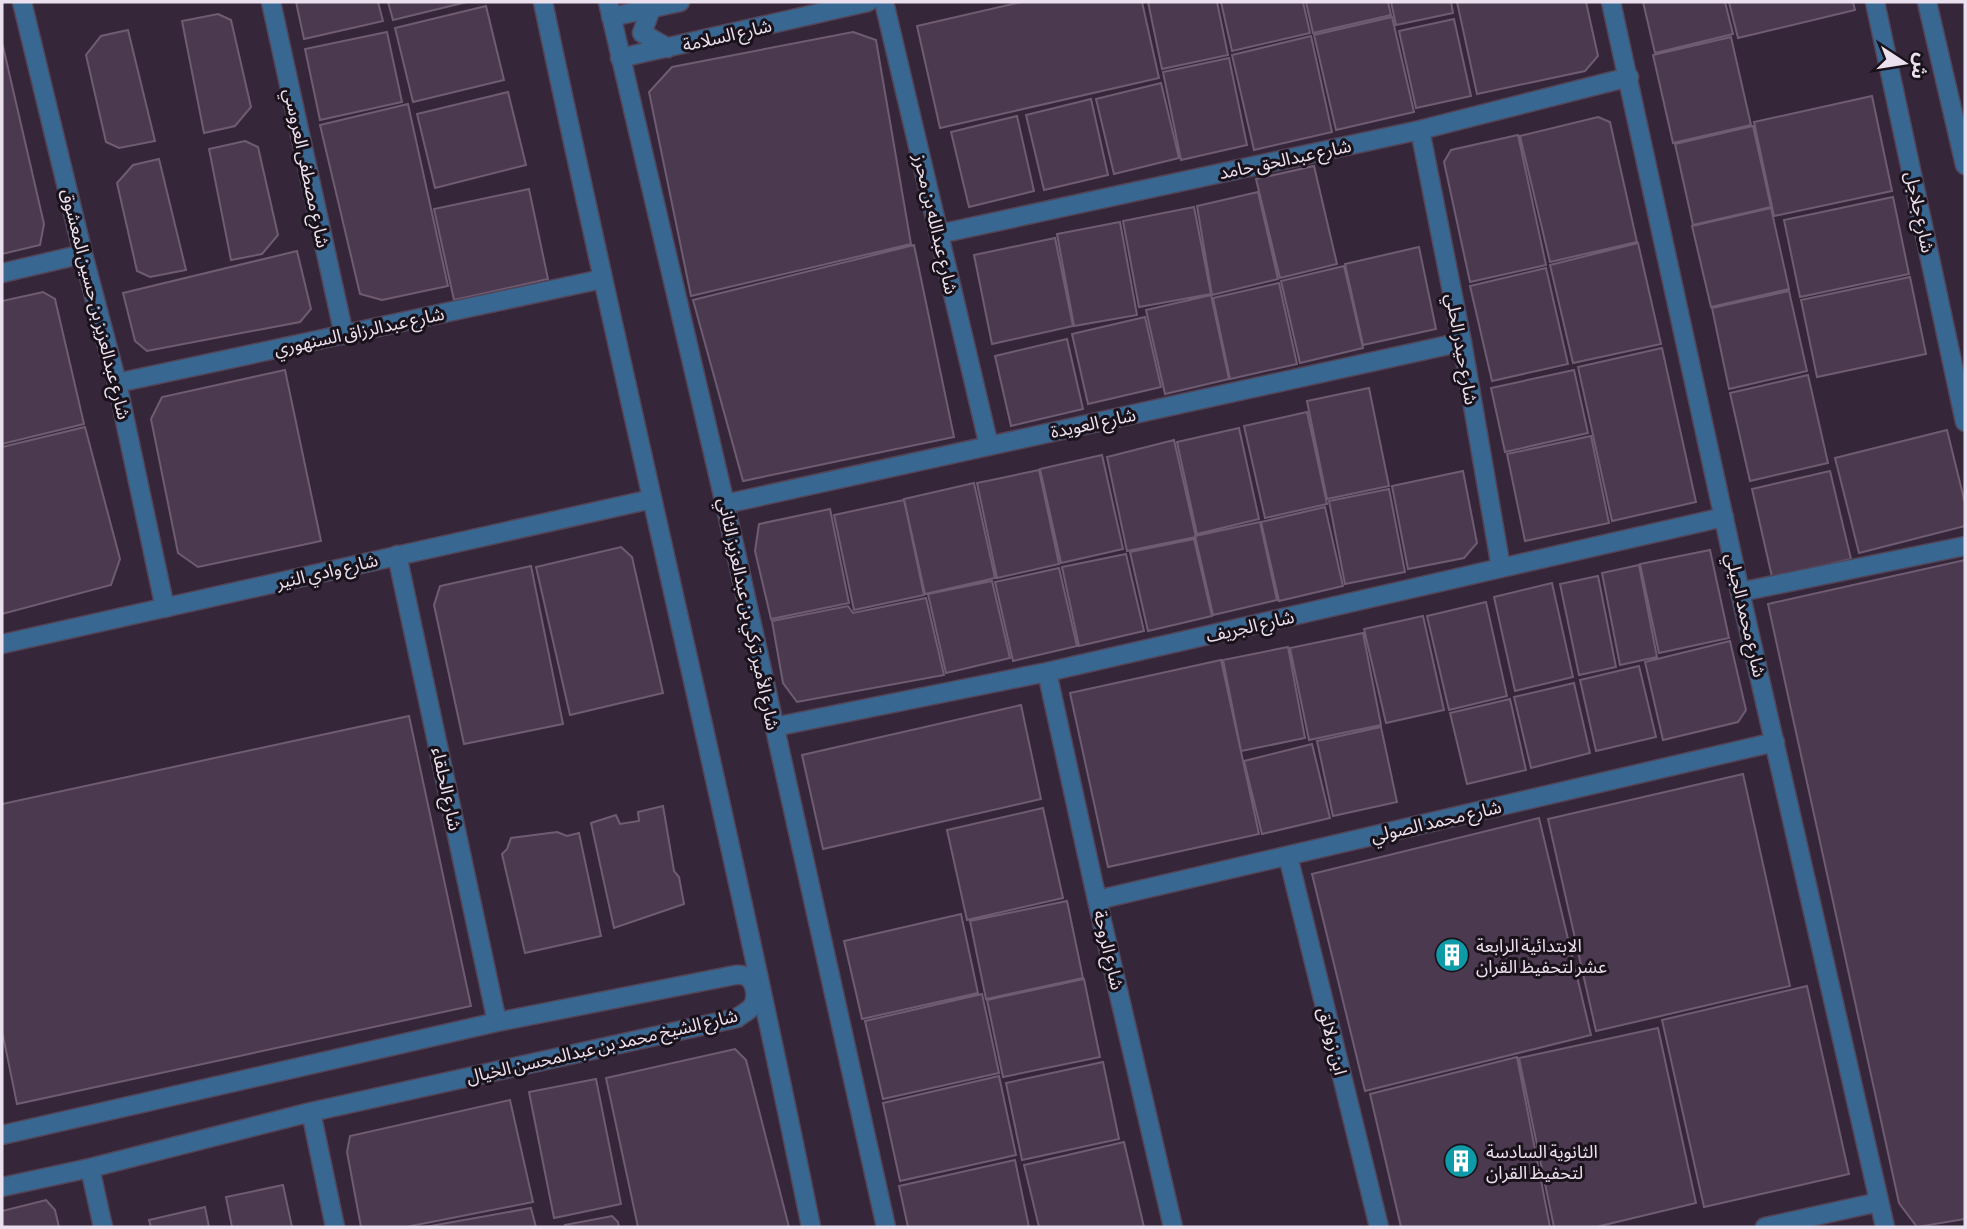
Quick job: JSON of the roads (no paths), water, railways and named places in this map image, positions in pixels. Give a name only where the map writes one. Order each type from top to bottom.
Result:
[{"type":"street","name":"شارع عبدالعزيز بن حسين المعشوق","points":[[22,2],[117,383],[164,608]]},
{"type":"street","name":"شارع مصطفى العروسي","points":[[271,2],[344,335]]},
{"type":"street","points":[[543,2],[602,279],[764,993],[811,1227]]},
{"type":"street","points":[[610,9],[652,9],[680,2]]},
{"type":"street","name":"شارع السلامة","points":[[620,58],[868,2]]},
{"type":"street","name":"شارع عبدالله بن محرز","points":[[884,2],[989,446]]},
{"type":"street","name":"شارع محمد الجيلي","points":[[1611,2],[1740,592],[1885,1227]]},
{"type":"street","name":"شارع جلاجل","points":[[1875,2],[1965,422]]},
{"type":"street","points":[[1927,2],[1965,165]]},
{"type":"street","name":"شارع الأمير تركي بن عبدالعزيز الثاني","points":[[610,9],[725,505],[887,1227]]},
{"type":"street","points":[[652,9],[642,33],[668,48]]},
{"type":"street","name":"شارع عبدالحق حامد","points":[[939,234],[1420,130],[1629,77]]},
{"type":"street","name":"شارع حيدر الحلي","points":[[1420,130],[1462,342],[1501,569]]},
{"type":"street","points":[[2,274],[83,254]]},
{"type":"street","name":"شارع عبدالرزاق السنهوري","points":[[117,383],[602,279]]},
{"type":"street","name":"شارع العويدة","points":[[725,505],[1462,342]]},
{"type":"street","name":"شارع وادي النير","points":[[2,644],[652,499]]},
{"type":"street","name":"شارع الجريف","points":[[774,727],[1047,672],[1724,517]]},
{"type":"street","points":[[1740,592],[1965,546]]},
{"type":"street","name":"شارع الحلقاء","points":[[397,555],[497,1022]]},
{"type":"street","name":"شارع الروحة","points":[[1047,672],[1173,1227]]},
{"type":"street","name":"شارع محمد الصولي","points":[[1097,900],[1775,742]]},
{"type":"street","name":"ابن زولالق","points":[[1288,856],[1379,1227]]},
{"type":"street","name":"شارع الشيخ محمد بن عبدالمحسن الخيال","points":[[2,1135],[497,1022],[740,974],[749,978],[754,986],[755,997],[751,1007],[737,1018],[311,1112],[90,1168],[2,1187]]},
{"type":"street","points":[[311,1112],[335,1227]]},
{"type":"street","points":[[90,1168],[103,1227]]},
{"type":"street","points":[[1765,1227],[1879,1202]]},
{"type":"place","name":"الابتدائية الرابعة عشر لتحفيظ القران","points":[[1452,955]]},
{"type":"place","name":"الثانوية السادسة لتحفيظ القران","points":[[1461,1161]]}]
